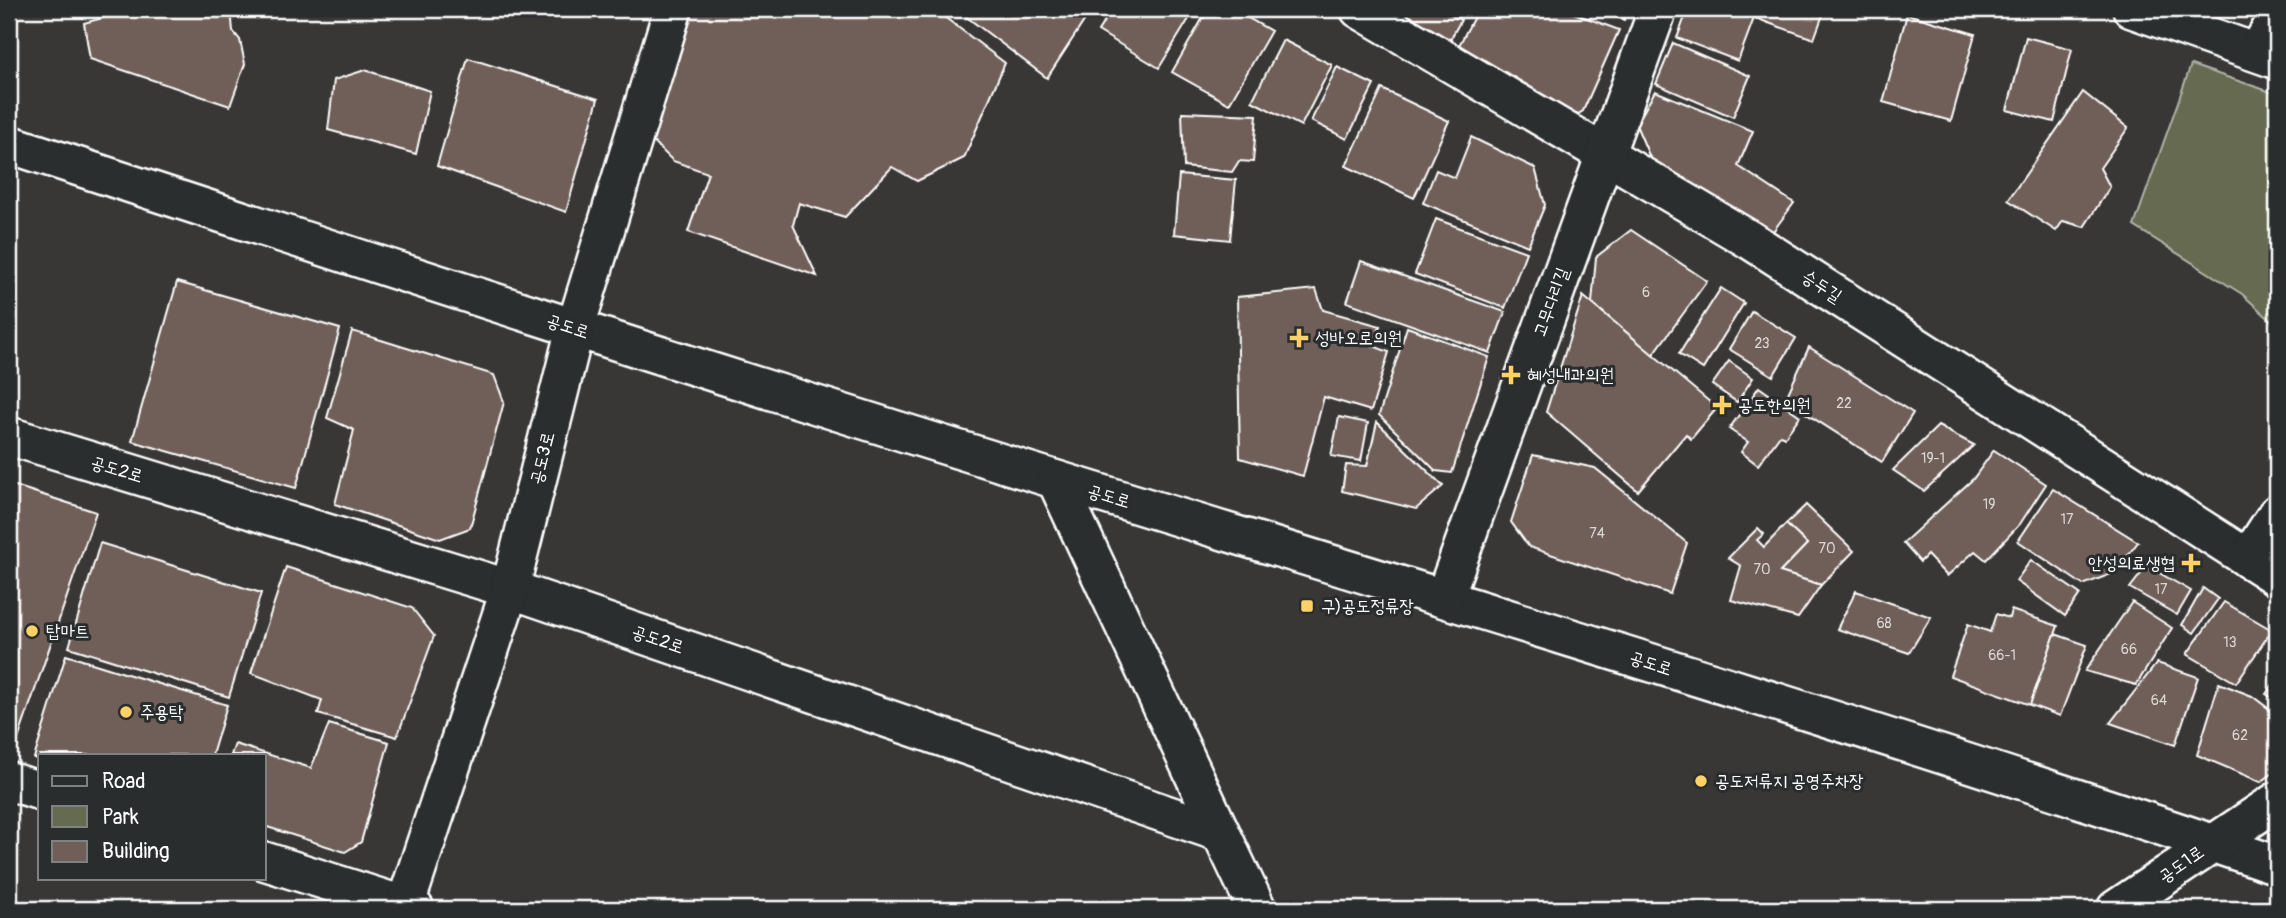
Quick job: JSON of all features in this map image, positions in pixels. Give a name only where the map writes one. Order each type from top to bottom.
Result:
[{"type":"street","name":"공도3로","points":[[266,863],[408,908],[510,589],[575,329],[673,9]]},
{"type":"street","name":"승두길","points":[[1359,9],[1750,240],[2263,568]]},
{"type":"street","name":"고무다리길","points":[[1445,597],[1658,9]]},
{"type":"street","points":[[2132,9],[2267,56],[2277,19]]},
{"type":"street","name":"공도로","points":[[9,144],[575,329],[1056,480],[1445,597],[2277,865]]},
{"type":"street","name":"공도2로","points":[[9,436],[510,589],[1221,833]]},
{"type":"street","points":[[1056,480],[1256,909]]},
{"type":"street","points":[[2263,568],[2277,514]]},
{"type":"street","points":[[9,781],[38,790]]},
{"type":"street","points":[[2211,843],[2277,801]]},
{"type":"street","name":"공도1로","points":[[2116,909],[2211,843]]},
{"type":"green space","points":[[2191,65],[2277,94],[2277,326],[2242,294],[2134,226]]},
{"type":"building","points":[[135,9],[231,9],[233,31],[240,40],[245,64],[230,106],[90,59],[84,23]]},
{"type":"building","points":[[686,9],[934,9],[1005,63],[964,158],[917,181],[892,167],[845,217],[799,203],[793,225],[817,276],[688,232],[708,173],[673,161],[646,135]]},
{"type":"building","points":[[956,9],[1092,9],[1047,78]]},
{"type":"building","points":[[1112,9],[1195,9],[1159,68],[1098,31]]},
{"type":"building","points":[[1208,9],[1232,9],[1271,31],[1229,104],[1172,72]]},
{"type":"building","points":[[1388,9],[1440,9],[1461,20],[1445,49]]},
{"type":"building","points":[[1478,9],[1563,9],[1619,30],[1583,111],[1567,121],[1454,55]]},
{"type":"building","points":[[1594,9],[1628,9],[1624,20]]},
{"type":"building","points":[[1688,9],[1729,9],[1754,18],[1738,61],[1677,38]]},
{"type":"building","points":[[1729,9],[1825,9],[1814,39]]},
{"type":"building","points":[[1907,14],[1975,34],[1951,121],[1883,102]]},
{"type":"building","points":[[2026,37],[2072,49],[2054,122],[2007,110]]},
{"type":"building","points":[[1283,40],[1332,65],[1301,126],[1252,101]]},
{"type":"building","points":[[1673,43],[1750,76],[1733,117],[1656,84]]},
{"type":"building","points":[[468,58],[598,99],[566,212],[437,166]]},
{"type":"building","points":[[1337,67],[1374,85],[1347,139],[1311,121]]},
{"type":"building","points":[[365,70],[430,91],[416,154],[328,130],[334,80]]},
{"type":"building","points":[[1382,89],[1449,121],[1414,198],[1346,166]]},
{"type":"building","points":[[1655,91],[1753,131],[1738,166],[1794,203],[1771,234],[1651,160],[1636,125]]},
{"type":"building","points":[[2083,92],[2128,128],[2100,168],[2110,187],[2084,227],[2063,221],[2056,231],[2008,200]]},
{"type":"building","points":[[1182,112],[1257,115],[1253,162],[1239,161],[1232,172],[1184,167]]},
{"type":"building","points":[[1471,137],[1535,168],[1545,205],[1528,246],[1423,203],[1436,170],[1455,178]]},
{"type":"building","points":[[1179,175],[1236,180],[1230,240],[1174,234]]},
{"type":"building","points":[[1436,219],[1526,252],[1505,308],[1415,274]]},
{"type":"building","points":[[1631,230],[1707,281],[1653,355],[1592,303],[1596,257]]},
{"type":"building","points":[[1361,261],[1505,312],[1490,353],[1347,302]]},
{"type":"building","points":[[177,282],[340,329],[296,488],[132,441]]},
{"type":"building","points":[[1721,288],[1744,303],[1703,369],[1679,354]]},
{"type":"building","points":[[1316,289],[1323,310],[1380,326],[1373,346],[1389,352],[1371,411],[1324,397],[1303,476],[1240,458],[1237,297]]},
{"type":"building","points":[[1583,296],[1717,408],[1691,439],[1686,434],[1638,491],[1546,412]]},
{"type":"building","points":[[1752,311],[1796,338],[1773,376],[1729,349]]},
{"type":"building","points":[[1407,327],[1489,357],[1452,473],[1436,471],[1379,415]]},
{"type":"building","points":[[352,331],[494,375],[504,402],[470,528],[440,539],[335,504],[354,430],[327,418]]},
{"type":"building","points":[[1809,347],[1913,413],[1882,462],[1785,400]]},
{"type":"building","points":[[1729,361],[1753,378],[1737,402],[1712,385]]},
{"type":"building","points":[[1759,387],[1800,416],[1785,437],[1780,435],[1758,465],[1741,452],[1748,442],[1729,429]]},
{"type":"building","points":[[1339,417],[1368,423],[1361,461],[1331,456]]},
{"type":"building","points":[[1377,422],[1443,486],[1416,509],[1342,491],[1346,465],[1367,466]]},
{"type":"building","points":[[1938,426],[1974,445],[1924,491],[1893,470]]},
{"type":"building","points":[[1994,450],[2046,484],[2020,524],[1986,560],[1975,551],[1947,576],[1927,555],[1920,562],[1903,543],[1973,479]]},
{"type":"building","points":[[1533,455],[1595,468],[1687,543],[1670,594],[1529,547],[1511,522]]},
{"type":"building","name":"탑마트","points":[[9,484],[96,512],[14,751],[9,750]]},
{"type":"building","points":[[2053,489],[2138,542],[2114,573],[2083,585],[2018,541]]},
{"type":"building","points":[[1806,505],[1854,551],[1821,585],[1780,572],[1807,544],[1786,524]]},
{"type":"building","points":[[1786,524],[1807,544],[1780,572],[1821,585],[1798,618],[1731,600],[1741,566],[1728,558],[1758,528],[1764,534],[1757,540],[1764,547]]},
{"type":"building","points":[[100,543],[261,593],[229,697],[69,647]]},
{"type":"building","points":[[2031,560],[2080,594],[2065,616],[2016,581]]},
{"type":"building","points":[[2147,566],[2191,591],[2177,615],[2130,588]]},
{"type":"building","points":[[286,567],[412,608],[434,636],[397,737],[318,714],[322,700],[251,673]]},
{"type":"building","points":[[2203,588],[2218,599],[2194,633],[2182,625]]},
{"type":"building","points":[[1856,591],[1931,617],[1909,653],[1837,629]]},
{"type":"building","points":[[2132,602],[2172,628],[2136,685],[2085,671]]},
{"type":"building","points":[[2224,602],[2272,630],[2236,683],[2187,654]]},
{"type":"building","points":[[2011,610],[2058,626],[2030,705],[1950,676],[1968,624],[1990,632],[1996,614],[2009,618]]},
{"type":"building","points":[[2055,634],[2087,645],[2060,716],[2030,705]]},
{"type":"building","points":[[66,655],[227,705],[212,754],[38,754],[38,759],[34,758]]},
{"type":"building","points":[[2157,663],[2198,677],[2175,745],[2110,723]]},
{"type":"building","points":[[2277,679],[2277,701],[2266,694]]},
{"type":"building","points":[[2219,683],[2252,696],[2277,715],[2277,770],[2261,782],[2197,755]]},
{"type":"building","points":[[329,724],[389,742],[361,842],[345,852],[266,827],[266,754],[231,754],[235,744],[311,768]]},
{"type":"place","name":"성바오로의원","points":[[1299,338]]},
{"type":"place","name":"혜성내과의원","points":[[1511,375]]},
{"type":"place","name":"공도한의원","points":[[1722,405]]},
{"type":"place","name":"안성의료생협","points":[[2191,563]]},
{"type":"place","name":"구)공도정류장","points":[[1307,606]]},
{"type":"place","name":"탑마트","points":[[32,631]]},
{"type":"place","name":"주용탁","points":[[126,712]]},
{"type":"place","name":"공도저류지 공영주차장","points":[[1701,781]]}]
